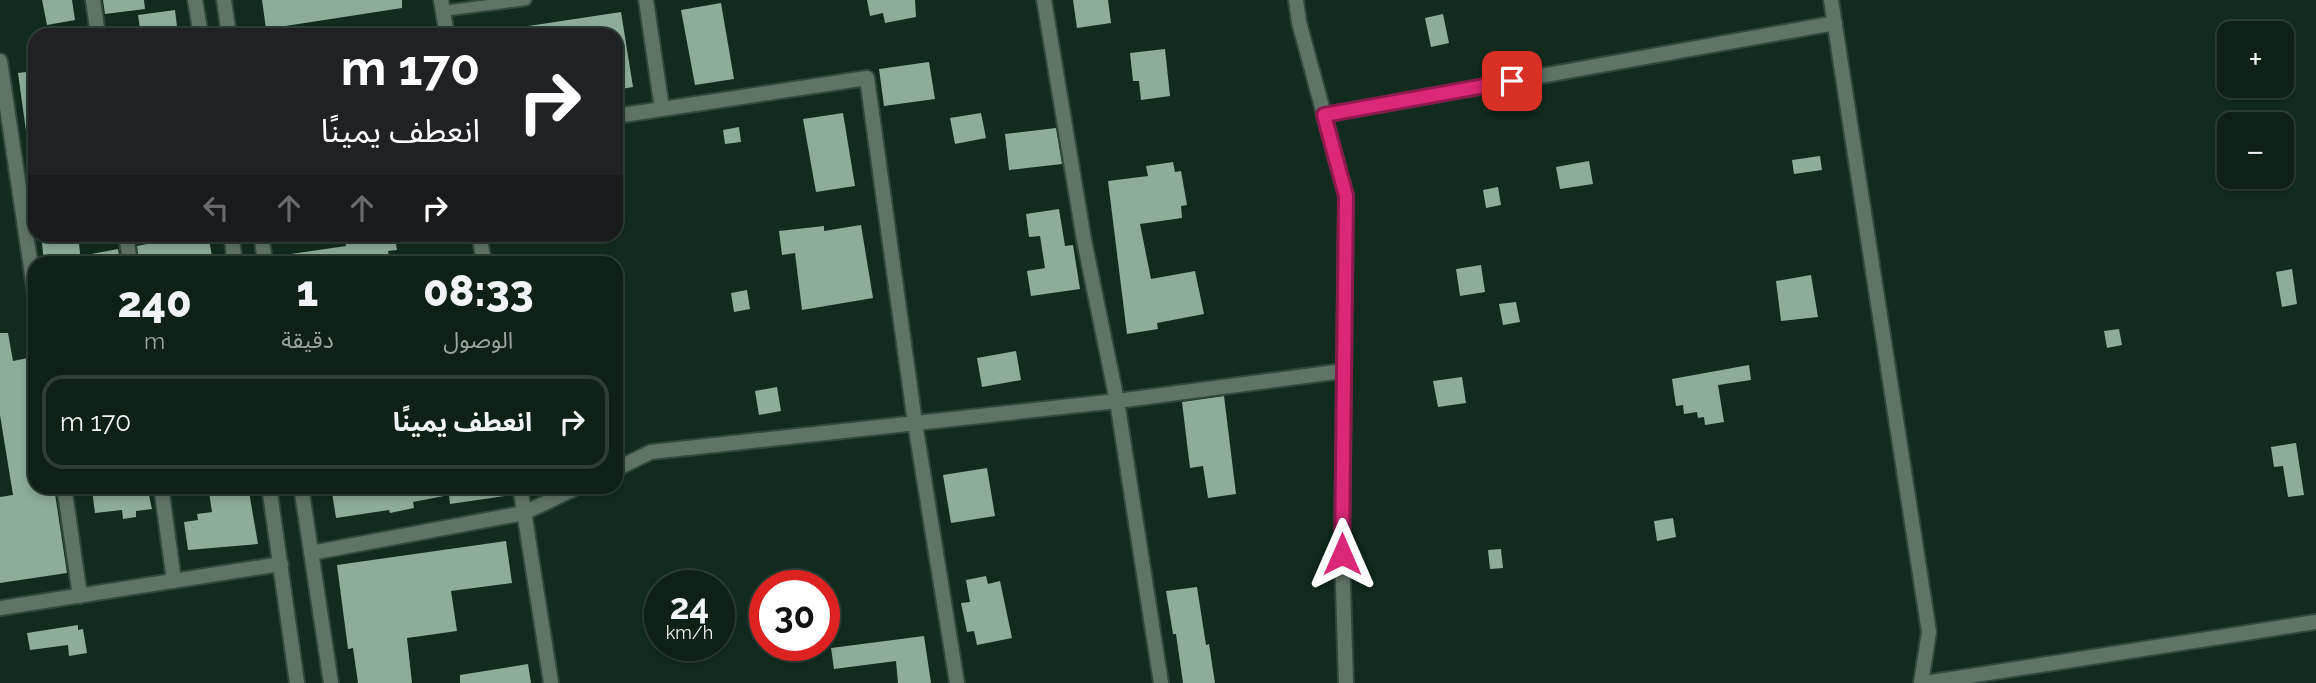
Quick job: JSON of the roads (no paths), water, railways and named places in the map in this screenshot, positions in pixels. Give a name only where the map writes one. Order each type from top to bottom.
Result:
[{"type":"street","points":[[93,0],[97,28]]},
{"type":"street","points":[[195,0],[200,28]]},
{"type":"street","points":[[224,0],[228,28]]},
{"type":"street","points":[[646,0],[662,109]]},
{"type":"street","points":[[1044,0],[1084,240],[1117,401],[1161,683]]},
{"type":"street","points":[[1296,0],[1346,196],[1342,554],[1346,683]]},
{"type":"street","points":[[1831,0],[1929,632],[1923,683],[2316,622]]},
{"type":"street","points":[[442,6],[446,28]]},
{"type":"street","points":[[1324,115],[1835,23]]},
{"type":"street","points":[[0,61],[29,256]]},
{"type":"street","points":[[623,115],[867,78],[915,423],[957,683]]},
{"type":"street","points":[[623,466],[651,452],[1117,401],[1343,371]]},
{"type":"street","points":[[65,494],[80,596]]},
{"type":"street","points":[[162,494],[174,581]]},
{"type":"street","points":[[270,494],[298,683]]},
{"type":"street","points":[[302,494],[331,683]]},
{"type":"street","points":[[521,494],[551,683]]},
{"type":"street","points":[[311,553],[524,513],[563,494]]},
{"type":"street","points":[[0,608],[281,564]]},
{"type":"lane","points":[[442,6],[526,0]]}]
